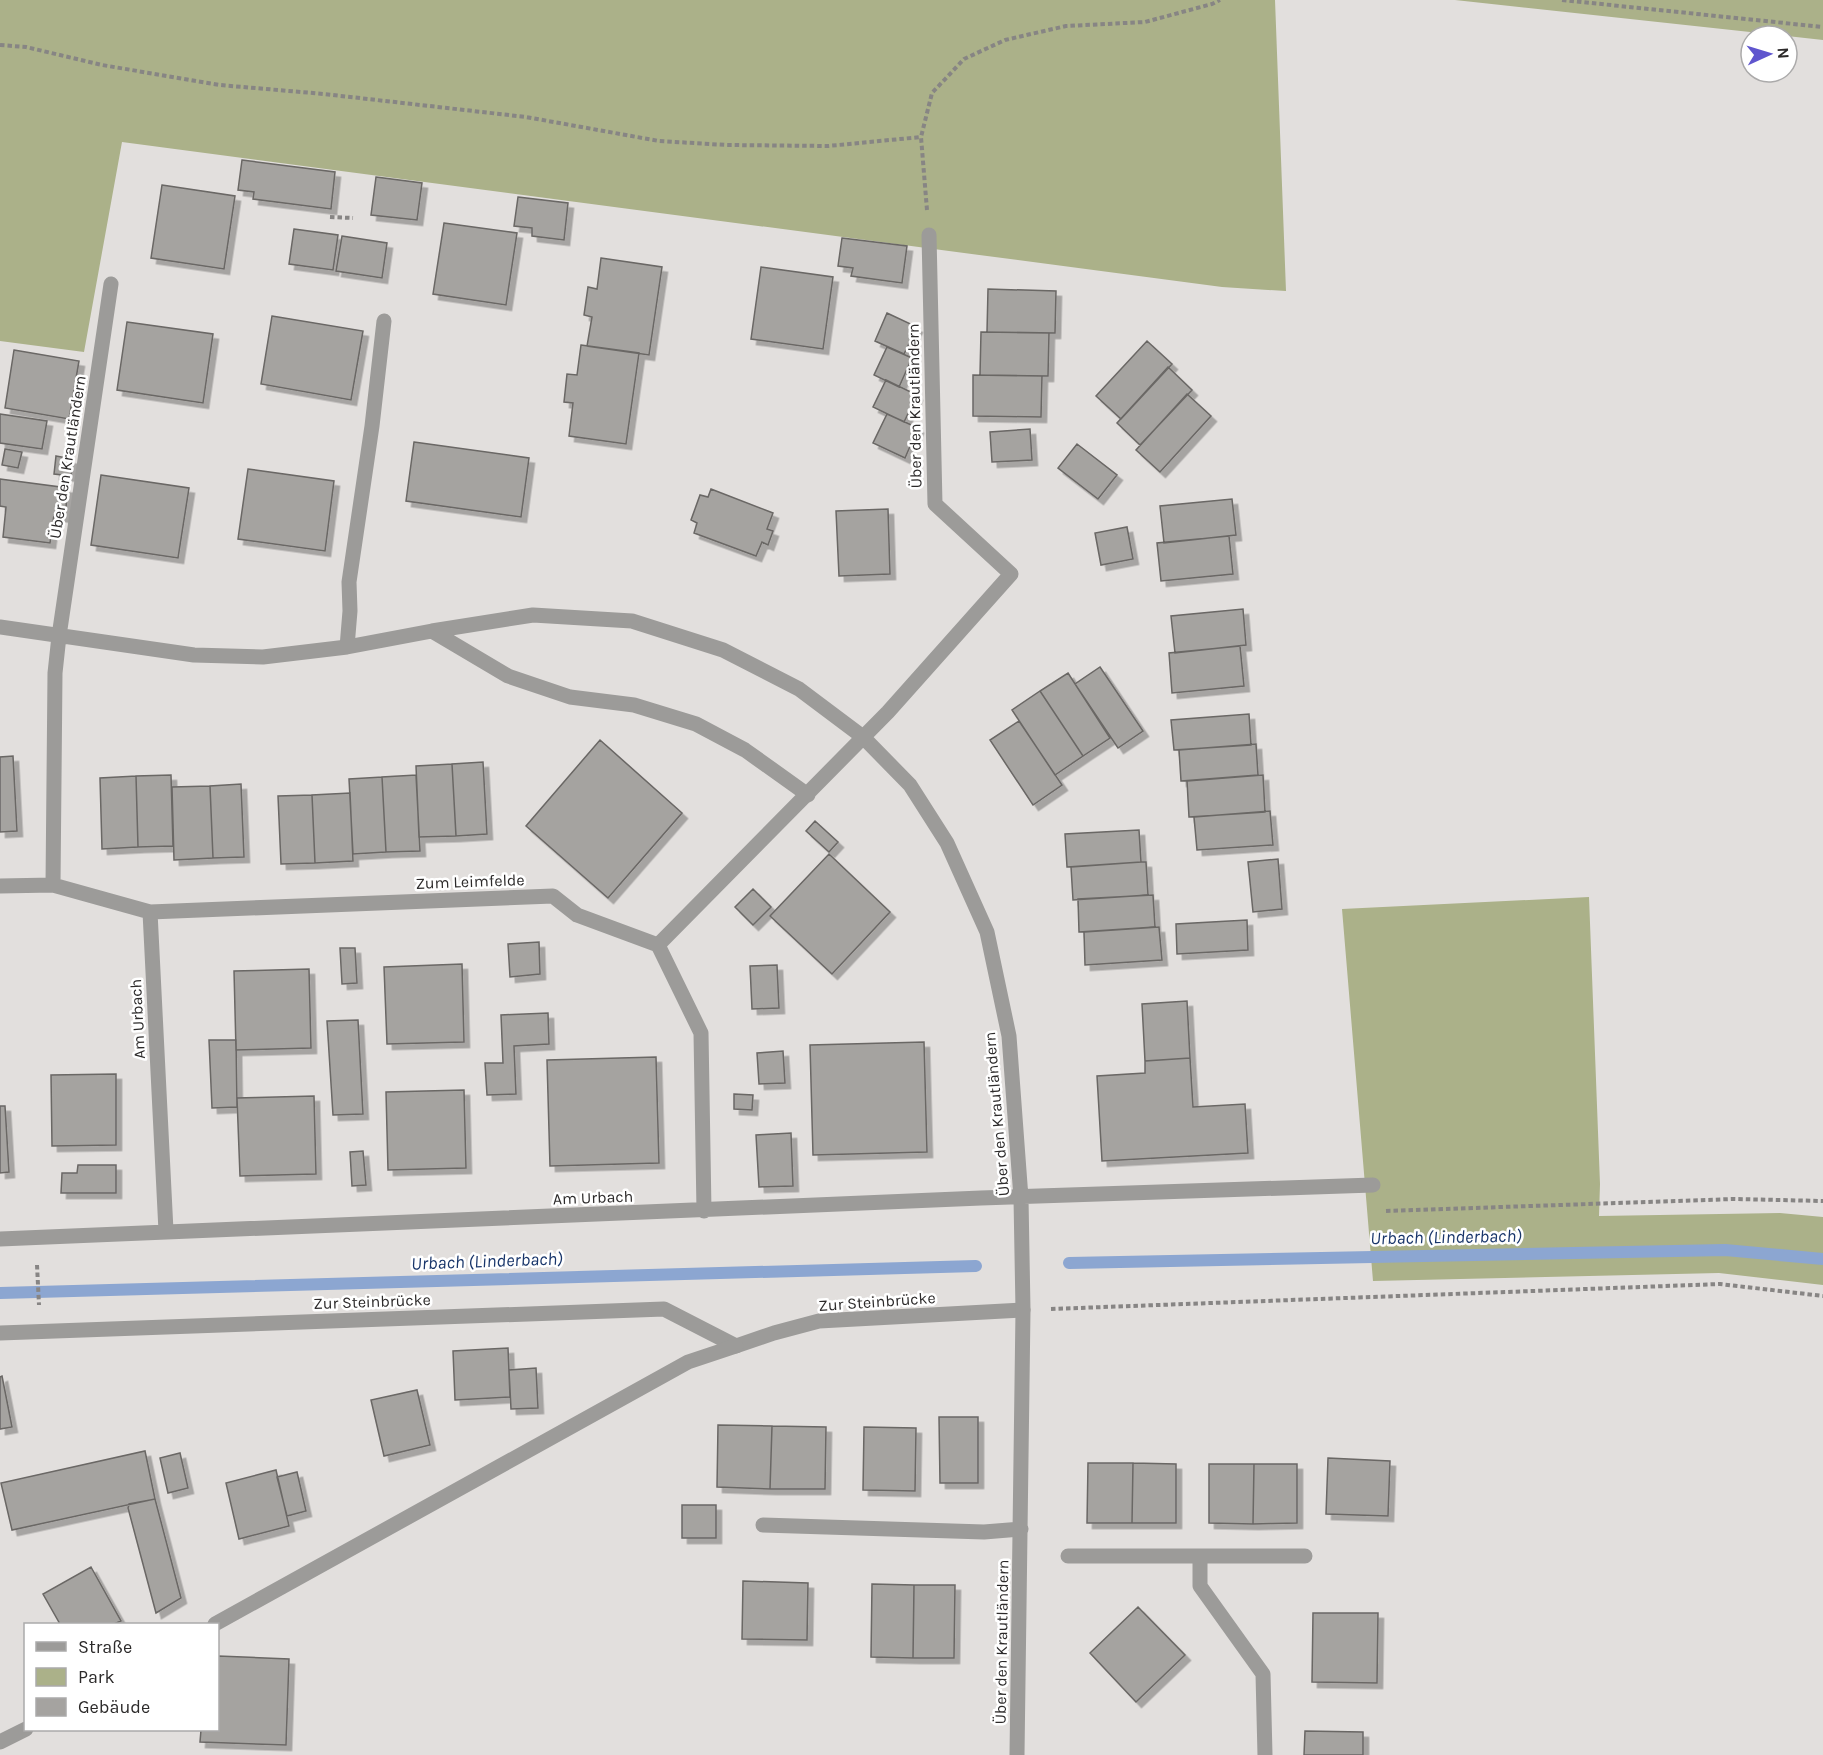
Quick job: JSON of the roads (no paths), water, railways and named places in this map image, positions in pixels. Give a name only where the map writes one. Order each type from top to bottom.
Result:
[{"type":"street","name":"Über den Krautländern","points":[[658,945],[888,712],[1011,574],[935,504],[929,235]]},
{"type":"street","name":"Über den Krautländern","points":[[59,636],[111,284]]},
{"type":"street","points":[[346,647],[351,611],[349,582],[372,426],[384,321]]},
{"type":"street","name":"Über den Krautländern","points":[[0,627],[194,654],[263,657],[346,647],[533,615],[632,621],[723,650],[799,689],[863,737],[909,784],[947,843],[987,932],[1009,1036],[1021,1198],[1023,1310],[1017,1755]]},
{"type":"street","points":[[432,631],[508,676],[570,697],[634,705],[696,724],[745,750],[808,795]]},
{"type":"street","points":[[53,885],[56,673],[59,636]]},
{"type":"street","name":"Zum Leimfelde","points":[[0,886],[53,885],[150,912],[552,896],[577,915],[658,945]]},
{"type":"street","name":"Am Urbach","points":[[150,912],[166,1231]]},
{"type":"street","points":[[658,945],[701,1033],[704,1210]]},
{"type":"street","name":"Am Urbach","points":[[0,1239],[981,1198],[1373,1185]]},
{"type":"street","name":"Zur Steinbrücke","points":[[0,1333],[664,1309],[736,1346]]},
{"type":"street","name":"Zur Steinbrücke","points":[[217,1623],[688,1362],[774,1333],[819,1321],[1023,1310]]},
{"type":"street","points":[[763,1525],[984,1532],[1021,1529]]},
{"type":"street","points":[[1068,1556],[1305,1556]]},
{"type":"street","points":[[1200,1557],[1200,1586],[1263,1674],[1265,1755]]},
{"type":"street","points":[[0,1743],[24,1730]]},
{"type":"waterway","name":"Urbach (Linderbach)","points":[[1069,1263],[1725,1250],[1823,1259]]},
{"type":"waterway","name":"Urbach (Linderbach)","points":[[0,1293],[976,1266]]}]
